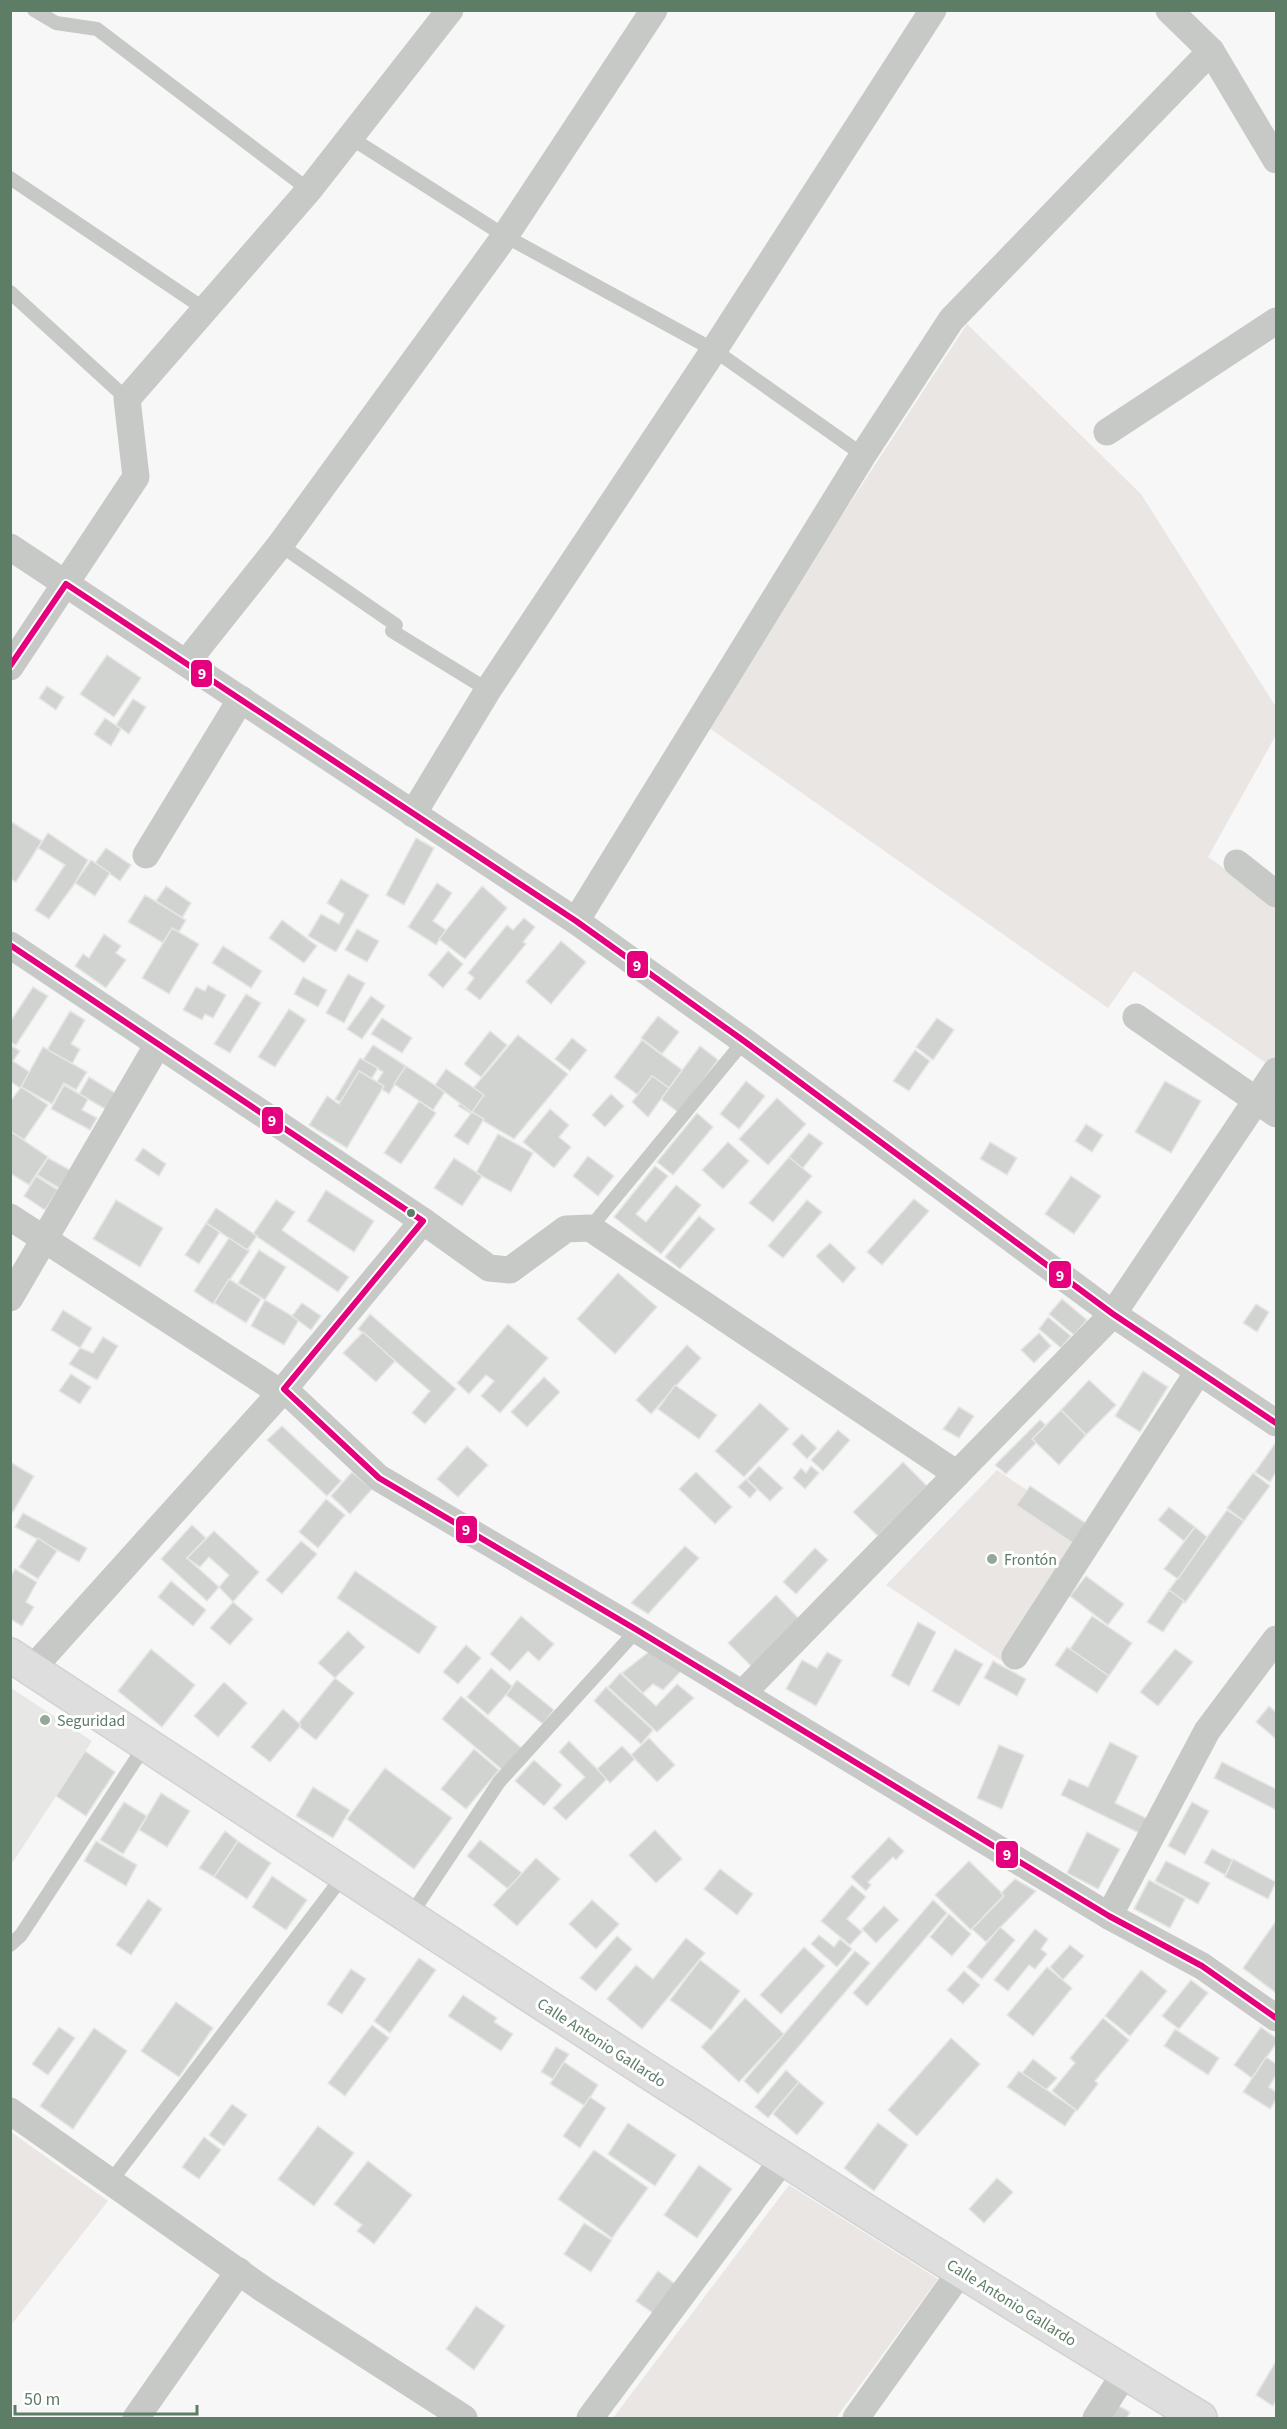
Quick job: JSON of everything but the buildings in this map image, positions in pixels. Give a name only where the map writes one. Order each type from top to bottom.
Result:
[{"type":"main road","name":"Calle Antonio Gallardo","points":[[21,1662],[409,1918],[961,2271],[1200,2418]]},
{"type":"street","points":[[10,668],[136,477],[127,399],[309,190],[450,10]]},
{"type":"street","points":[[186,663],[280,545],[505,236],[654,10]]},
{"type":"street","points":[[413,813],[488,690],[714,350],[933,10]]},
{"type":"street","points":[[1169,10],[1210,51],[1276,160]]},
{"type":"street","points":[[576,921],[863,454],[951,320],[1210,51]]},
{"type":"street","points":[[1107,432],[1276,321]]},
{"type":"street","points":[[10,547],[576,921],[744,1041],[1113,1314],[1276,1423]]},
{"type":"street","points":[[146,855],[241,699]]},
{"type":"street","points":[[1238,863],[1276,894]]},
{"type":"street","points":[[10,945],[423,1221],[489,1269],[510,1270],[566,1229],[590,1228],[957,1473]]},
{"type":"street","points":[[1136,1017],[1266,1107]]},
{"type":"street","points":[[10,1298],[158,1044]]},
{"type":"street","points":[[742,1694],[1113,1314],[1266,1107],[1276,1071]]},
{"type":"street","points":[[10,1217],[282,1391],[379,1478],[637,1630],[1109,1916],[1202,1966],[1276,2018]]},
{"type":"street","points":[[21,1662],[282,1391],[423,1221]]},
{"type":"street","points":[[1015,1656],[1198,1372]]},
{"type":"street","points":[[1109,1916],[1208,1731],[1276,1639]]},
{"type":"street","points":[[10,2110],[239,2271],[464,2418]]},
{"type":"street","points":[[590,2418],[784,2158]]},
{"type":"street","points":[[136,2418],[239,2271]]},
{"type":"street","points":[[856,2418],[961,2271]]},
{"type":"street","points":[[1095,2418],[1125,2373]]},
{"type":"lane","points":[[34,10],[57,23],[97,29],[309,190]]},
{"type":"lane","points":[[351,138],[505,236],[714,350],[863,454]]},
{"type":"lane","points":[[10,178],[206,310]]},
{"type":"lane","points":[[10,292],[127,399]]},
{"type":"lane","points":[[280,545],[396,625],[392,631],[488,690]]},
{"type":"lane","points":[[590,1228],[744,1041]]},
{"type":"lane","points":[[409,1918],[499,1782],[637,1630]]},
{"type":"lane","points":[[10,1945],[21,1935],[146,1744]]},
{"type":"lane","points":[[111,2181],[344,1875]]},
{"type":"shaded area","points":[[967,324],[1141,494],[1276,707],[1276,735],[1208,857],[1276,904],[1276,1070],[1134,971],[1108,1008],[705,725]]},
{"type":"shaded area","name":"Frontón","points":[[997,1470],[1092,1534],[1003,1662],[886,1585]]},
{"type":"shaded area","points":[[11,1688],[92,1741],[11,1865]]},
{"type":"shaded area","points":[[11,2132],[108,2201],[11,2325]]},
{"type":"shaded area","points":[[789,2185],[938,2279],[836,2418],[613,2418]]},
{"type":"transit line","name":"9","points":[[10,666],[66,584],[576,921],[744,1041],[1113,1314],[1276,1423]]},
{"type":"transit line","name":"9","points":[[10,945],[423,1221],[284,1389],[379,1478],[637,1630],[1109,1916],[1202,1966],[1276,2018]]},
{"type":"place","name":"Frontón","points":[[992,1559]]},
{"type":"place","name":"Seguridad","points":[[45,1720]]}]
